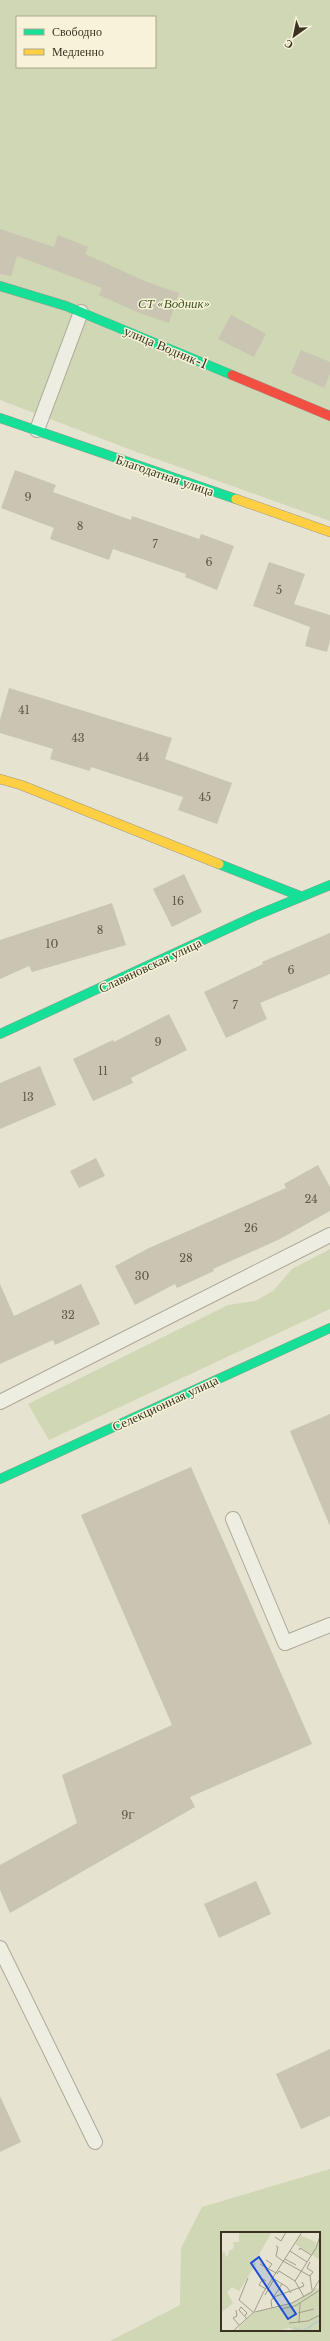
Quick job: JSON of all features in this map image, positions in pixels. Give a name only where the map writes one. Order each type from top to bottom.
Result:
[{"type":"street","name":"улица Водник-1","points":[[0,286],[81,312],[330,416]]},
{"type":"street","name":"Благодатная улица","points":[[0,418],[330,532]]},
{"type":"street","points":[[0,779],[21,785],[300,896]]},
{"type":"street","name":"Славяновская улица","points":[[0,1034],[300,896],[330,885]]},
{"type":"street","name":"Селекционная улица","points":[[0,1479],[330,1328]]},
{"type":"lane","points":[[37,430],[81,312]]},
{"type":"lane","points":[[0,1402],[330,1235]]},
{"type":"lane","points":[[233,1519],[285,1643],[330,1625]]},
{"type":"lane","points":[[0,1948],[95,2142]]},
{"type":"green space","name":"СТ «Водник»","points":[[0,0],[330,0],[330,521],[134,451],[0,400]]},
{"type":"green space","points":[[330,1249],[330,1309],[49,1440],[28,1404],[228,1305],[255,1301],[273,1291],[292,1269]]},
{"type":"green space","points":[[330,2169],[330,2341],[110,2341],[180,2305],[181,2248],[202,2207]]},
{"type":"building","points":[[0,229],[54,247],[58,235],[88,247],[85,254],[147,282],[179,293],[169,323],[137,312],[99,295],[102,288],[17,256],[11,276],[0,274]]},
{"type":"building","points":[[231,315],[266,334],[254,357],[218,339]]},
{"type":"building","points":[[301,350],[330,362],[330,374],[324,388],[291,373]]},
{"type":"building","points":[[15,470],[56,485],[53,492],[131,520],[132,516],[199,539],[201,534],[234,546],[217,590],[185,577],[186,574],[113,549],[109,560],[50,539],[54,528],[1,508]]},
{"type":"building","points":[[269,562],[305,574],[294,604],[330,615],[330,641],[327,652],[305,646],[310,627],[253,606]]},
{"type":"building","points":[[9,688],[172,738],[165,759],[232,783],[217,824],[178,810],[183,797],[91,767],[90,771],[50,759],[53,749],[0,733],[0,720]]},
{"type":"building","points":[[184,874],[202,912],[172,927],[153,889]]},
{"type":"building","points":[[112,903],[126,945],[32,972],[29,966],[0,979],[0,940]]},
{"type":"building","points":[[330,933],[330,974],[260,1003],[267,1019],[226,1038],[204,992],[263,964],[262,962]]},
{"type":"building","points":[[169,1014],[187,1050],[131,1078],[133,1083],[93,1101],[73,1059],[113,1040],[114,1042]]},
{"type":"building","points":[[40,1066],[56,1105],[0,1129],[0,1083]]},
{"type":"building","points":[[96,1158],[105,1176],[79,1188],[70,1171]]},
{"type":"building","points":[[318,1165],[330,1187],[330,1211],[280,1239],[213,1269],[214,1271],[177,1288],[175,1284],[135,1305],[115,1266],[149,1248],[286,1188],[284,1184]]},
{"type":"building","points":[[0,1284],[14,1316],[81,1284],[100,1324],[55,1345],[53,1340],[0,1364]]},
{"type":"building","points":[[330,1414],[330,1526],[290,1431]]},
{"type":"building","points":[[191,1467],[312,1744],[190,1797],[195,1807],[10,1913],[0,1890],[0,1865],[77,1823],[62,1775],[172,1725],[81,1515]]},
{"type":"building","points":[[256,1881],[271,1914],[219,1938],[204,1904]]},
{"type":"building","points":[[330,2049],[330,2116],[301,2129],[276,2074]]},
{"type":"building","points":[[0,2096],[21,2142],[0,2152]]},
{"type":"traffic: fast","points":[[0,286],[66,306],[232,375]]},
{"type":"traffic: fast","points":[[0,418],[236,499]]},
{"type":"traffic: fast","points":[[219,864],[300,896]]},
{"type":"traffic: fast","points":[[0,1034],[255,916],[330,885]]},
{"type":"traffic: fast","points":[[0,1479],[330,1328]]},
{"type":"traffic: slow","points":[[236,499],[330,532]]},
{"type":"traffic: slow","points":[[0,779],[21,785],[219,864]]},
{"type":"traffic: jam","points":[[232,375],[330,416]]}]
